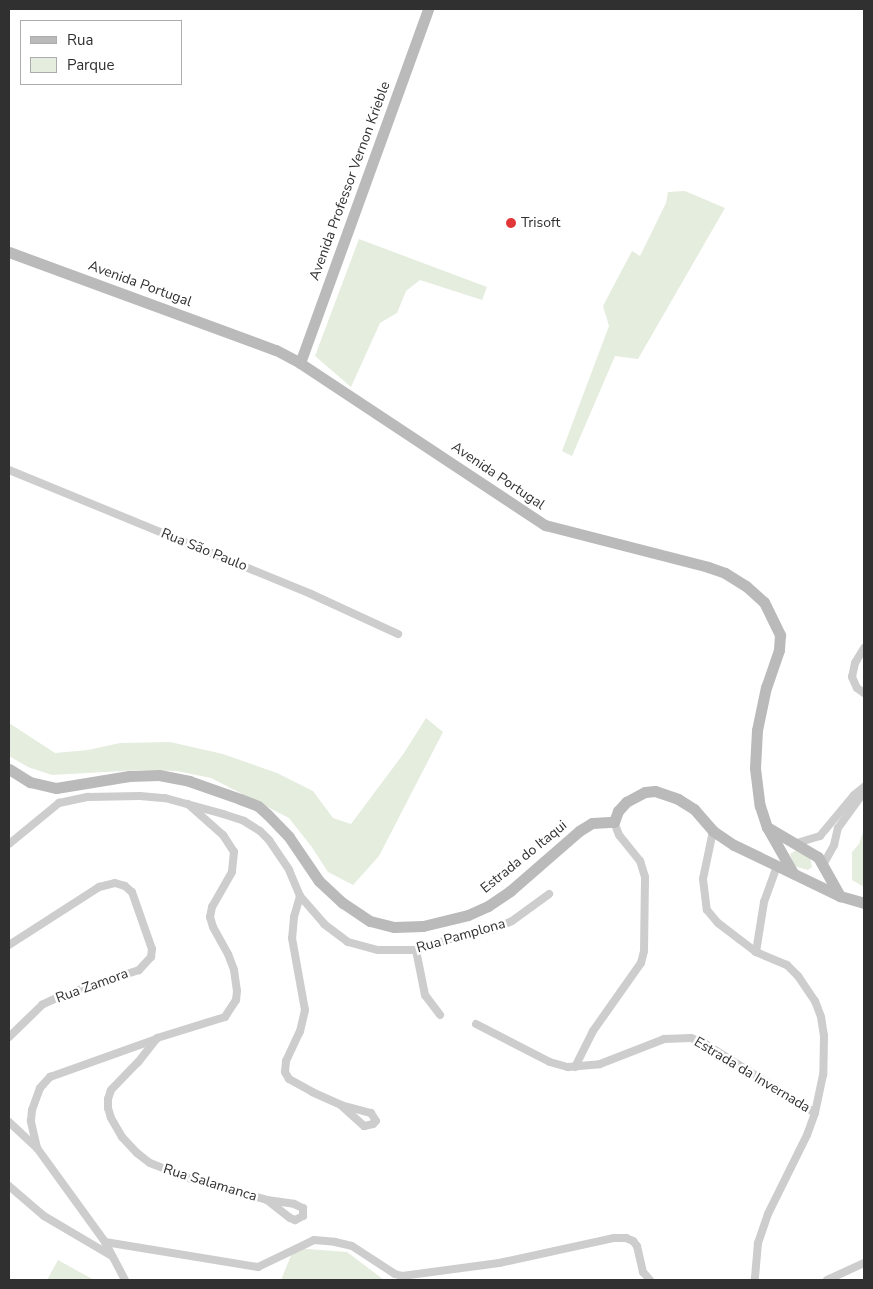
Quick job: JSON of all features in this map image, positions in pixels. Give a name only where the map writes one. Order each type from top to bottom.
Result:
[{"type":"street","name":"Avenida Professor Vernon Krieble","points":[[300,363],[428,9]]},
{"type":"street","name":"Avenida Portugal","points":[[9,252],[276,350],[300,363],[545,525],[725,572],[746,586],[764,602],[777,626],[780,642],[766,687],[754,749],[757,793],[767,827],[793,873]]},
{"type":"street","name":"Rua São Paulo","points":[[9,470],[311,594],[398,634]]},
{"type":"street","points":[[864,648],[855,663],[852,677],[857,688],[864,693]]},
{"type":"street","name":"Estrada do Itaqui","points":[[9,769],[30,782],[56,788],[129,776],[159,775],[189,781],[258,806],[289,837],[319,881],[343,903],[370,921],[394,927],[423,926],[468,915],[488,906],[510,891],[579,831],[592,823],[614,822]]},
{"type":"street","points":[[757,857],[780,853],[796,843],[820,836],[854,795],[864,787]]},
{"type":"street","points":[[575,1067],[593,1031],[641,963],[644,952],[645,877],[640,861],[619,835],[614,822],[618,811],[626,802],[645,792],[655,791],[671,796],[694,809],[713,831],[757,857],[840,896],[864,903]]},
{"type":"street","points":[[793,873],[812,874],[823,865],[834,845],[838,828],[864,792]]},
{"type":"street","name":"Rua Pamplona","points":[[18,834],[52,808],[69,799],[88,796],[165,798],[223,814],[244,821],[260,831],[278,852],[300,896],[324,924],[348,942],[378,950],[416,950],[454,938],[494,929],[512,921],[549,894]]},
{"type":"street","points":[[37,1148],[31,1121],[32,1110],[40,1088],[50,1077],[157,1038],[225,1017],[236,1000],[237,991],[228,954],[213,927],[210,917],[212,907],[232,872],[234,852],[223,835],[188,804]]},
{"type":"street","points":[[767,827],[818,857],[840,896]]},
{"type":"street","points":[[713,831],[703,879],[707,910],[718,924],[756,952],[788,965],[815,1001],[821,1017],[824,1054],[815,1113],[807,1134],[765,1221],[758,1243],[755,1280]]},
{"type":"street","points":[[9,837],[18,834]]},
{"type":"street","points":[[9,844],[18,834]]},
{"type":"street","points":[[756,952],[764,902],[777,867]]},
{"type":"street","name":"Rua Zamora","points":[[9,945],[98,887],[115,883],[125,886],[132,892],[152,949],[151,957],[139,970],[63,995],[42,1005],[9,1036]]},
{"type":"street","points":[[300,896],[294,918],[292,938],[305,1010],[300,1031],[286,1061],[285,1072],[289,1079],[341,1105]]},
{"type":"street","points":[[416,950],[425,995],[440,1015]]},
{"type":"street","name":"Estrada da Invernada","points":[[476,1024],[559,1065],[575,1067],[614,1060],[664,1039],[691,1038],[704,1043],[815,1113]]},
{"type":"street","name":"Rua Salamanca","points":[[157,1038],[138,1062],[111,1090],[108,1099],[111,1118],[122,1137],[136,1153],[150,1163],[167,1171],[267,1200]]},
{"type":"street","points":[[9,1122],[37,1148],[105,1242],[126,1280]]},
{"type":"street","points":[[9,1186],[44,1216],[112,1256]]},
{"type":"street","points":[[105,1242],[258,1267],[314,1240],[335,1242],[352,1246],[395,1274],[402,1276],[439,1273],[499,1263],[614,1238],[626,1238],[633,1241],[637,1246],[643,1272],[650,1280]]},
{"type":"street","points":[[827,1280],[864,1263]]},
{"type":"green space","points":[[685,191],[725,208],[638,359],[615,356],[572,456],[562,451],[609,326],[603,306],[632,251],[640,256],[666,203],[668,192]]},
{"type":"green space","points":[[359,239],[487,287],[482,300],[420,280],[406,291],[397,313],[380,323],[351,387],[315,356]]},
{"type":"green space","points":[[426,718],[443,732],[379,856],[353,885],[328,872],[289,818],[211,778],[177,771],[139,770],[52,775],[28,767],[9,756],[9,723],[55,753],[88,750],[120,743],[170,742],[223,754],[277,773],[313,791],[333,818],[351,824],[404,753]]},
{"type":"green space","points":[[864,829],[864,887],[852,880],[852,852],[859,844]]},
{"type":"green space","points":[[798,849],[810,857],[812,867],[808,870],[794,866],[790,854]]},
{"type":"green space","points":[[294,1248],[347,1252],[384,1280],[281,1280]]},
{"type":"green space","points":[[58,1260],[94,1280],[47,1280]]},
{"type":"place","name":"Trisoft","points":[[511,223]]}]
